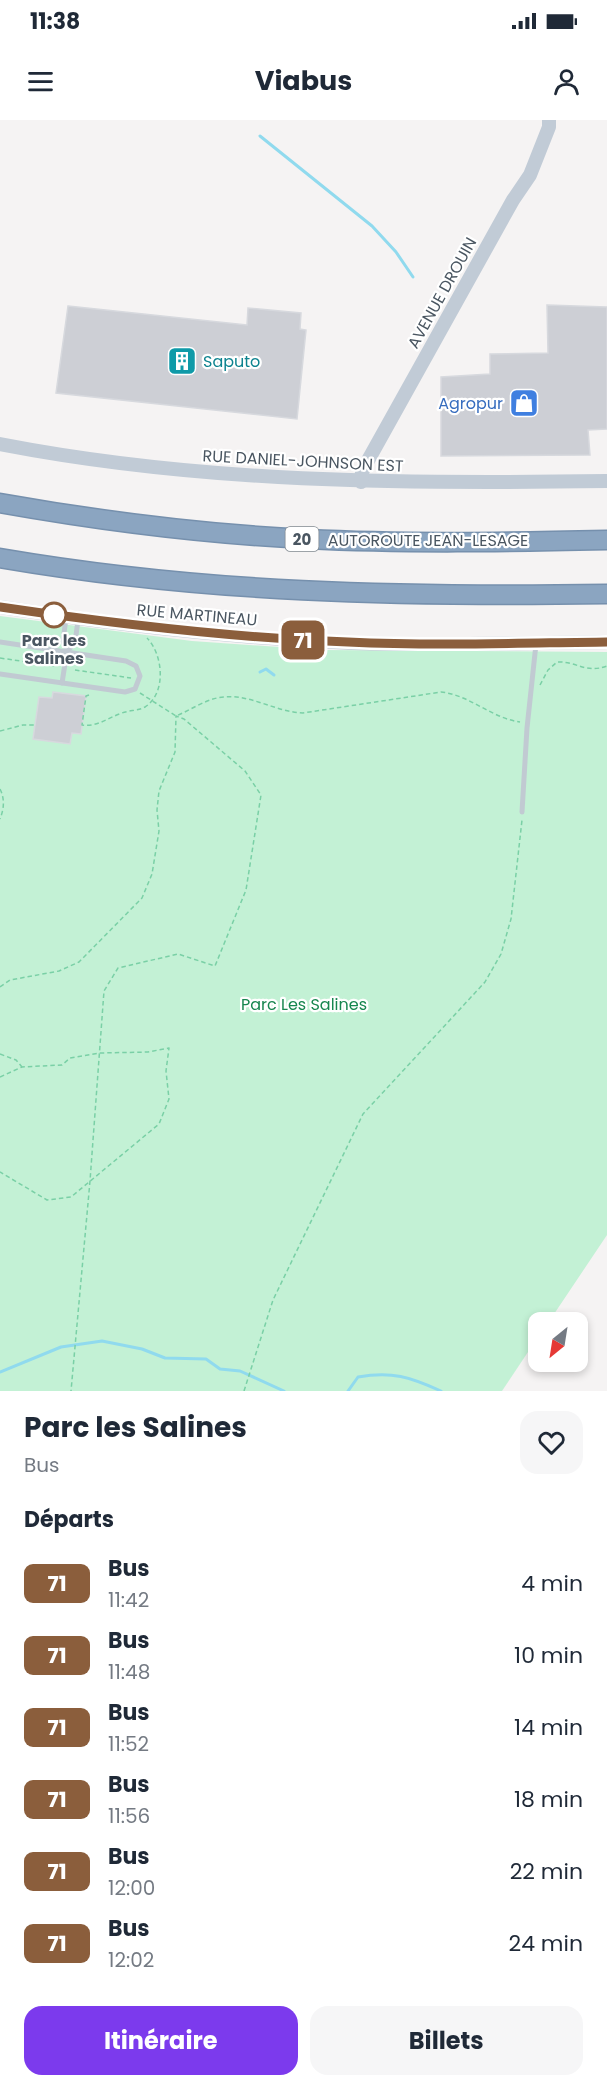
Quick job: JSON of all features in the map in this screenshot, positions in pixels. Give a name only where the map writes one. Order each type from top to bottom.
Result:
[{"type":"highway","name":"AUTOROUTE JEAN-LESAGE","points":[[0,503],[126,523],[276,537],[417,542],[607,540]]},
{"type":"highway","points":[[0,558],[165,581],[304,592],[435,596],[607,594]]},
{"type":"street","name":"AVENUE DROUIN","points":[[361,482],[366,464],[513,200],[530,175],[549,127],[549,120]]},
{"type":"street","name":"RUE DANIEL-JOHNSON EST","points":[[0,444],[81,458],[188,471],[361,482],[607,481]]},
{"type":"street","name":"RUE MARTINEAU","points":[[0,607],[178,631],[304,640],[386,644],[607,642]]},
{"type":"lane","points":[[67,651],[75,642],[72,617]]},
{"type":"lane","points":[[62,683],[67,651],[63,641],[72,617]]},
{"type":"lane","points":[[0,642],[130,662],[138,669],[140,679],[135,689],[129,692],[0,674]]},
{"type":"lane","points":[[522,812],[527,728],[536,643]]},
{"type":"path","points":[[89,697],[86,696],[82,725],[95,726],[123,713],[141,709],[151,701],[158,687],[160,670],[152,644],[142,637]]},
{"type":"path","points":[[0,658],[54,666]]},
{"type":"path","points":[[539,686],[546,672],[556,662],[566,662],[591,670],[607,666]]},
{"type":"path","points":[[75,670],[135,678]]},
{"type":"path","points":[[176,716],[223,697],[242,698],[281,710],[303,713],[441,692],[465,699],[506,719],[523,722]]},
{"type":"path","points":[[71,1391],[104,991],[118,968],[178,954],[215,966],[246,890],[261,795],[245,771],[184,719],[139,693]]},
{"type":"path","points":[[0,987],[10,980],[59,971],[79,962],[142,898],[152,874],[159,831],[157,810],[159,791],[175,752],[176,716]]},
{"type":"path","points":[[0,731],[24,725],[35,725]]},
{"type":"path","points":[[0,789],[3,801],[0,819]]},
{"type":"path","points":[[244,1391],[273,1300],[363,1114],[485,982],[501,954],[511,919],[522,812]]},
{"type":"path","points":[[0,1077],[22,1067],[62,1065],[70,1058],[100,1053],[148,1052],[169,1048],[166,1071],[169,1099],[159,1124],[71,1197],[47,1200],[0,1172]]},
{"type":"path","points":[[0,1054],[16,1060],[22,1067]]},
{"type":"green space","name":"Parc Les Salines","points":[[0,616],[192,641],[323,650],[607,652],[607,1235],[555,1312],[528,1312],[528,1352],[502,1391],[0,1391]]},
{"type":"building","name":"Agropur","points":[[547,305],[607,307],[607,429],[588,430],[590,455],[441,456],[441,377],[490,374],[490,354],[548,353]]},
{"type":"building","name":"Saputo","points":[[68,306],[247,325],[248,308],[301,313],[300,329],[306,330],[297,419],[56,393]]},
{"type":"building","points":[[53,692],[86,696],[81,734],[72,733],[70,744],[33,739],[39,697],[52,698]]},
{"type":"waterway","points":[[260,136],[372,226],[396,252],[413,277]]},
{"type":"waterway","points":[[260,672],[266,669],[274,675]]},
{"type":"waterway","points":[[0,1372],[61,1347],[102,1341],[142,1349],[165,1358],[206,1359],[220,1369],[240,1371],[284,1391]]},
{"type":"waterway","points":[[348,1391],[358,1377],[370,1375],[401,1376],[441,1391]]},
{"type":"bus line","name":"71","points":[[0,607],[178,631],[247,637],[379,644],[607,642]]},
{"type":"place","name":"Saputo","points":[[182,361]]},
{"type":"place","name":"Agropur","points":[[524,403]]},
{"type":"place","name":"Parc les Salines","points":[[54,615]]}]
